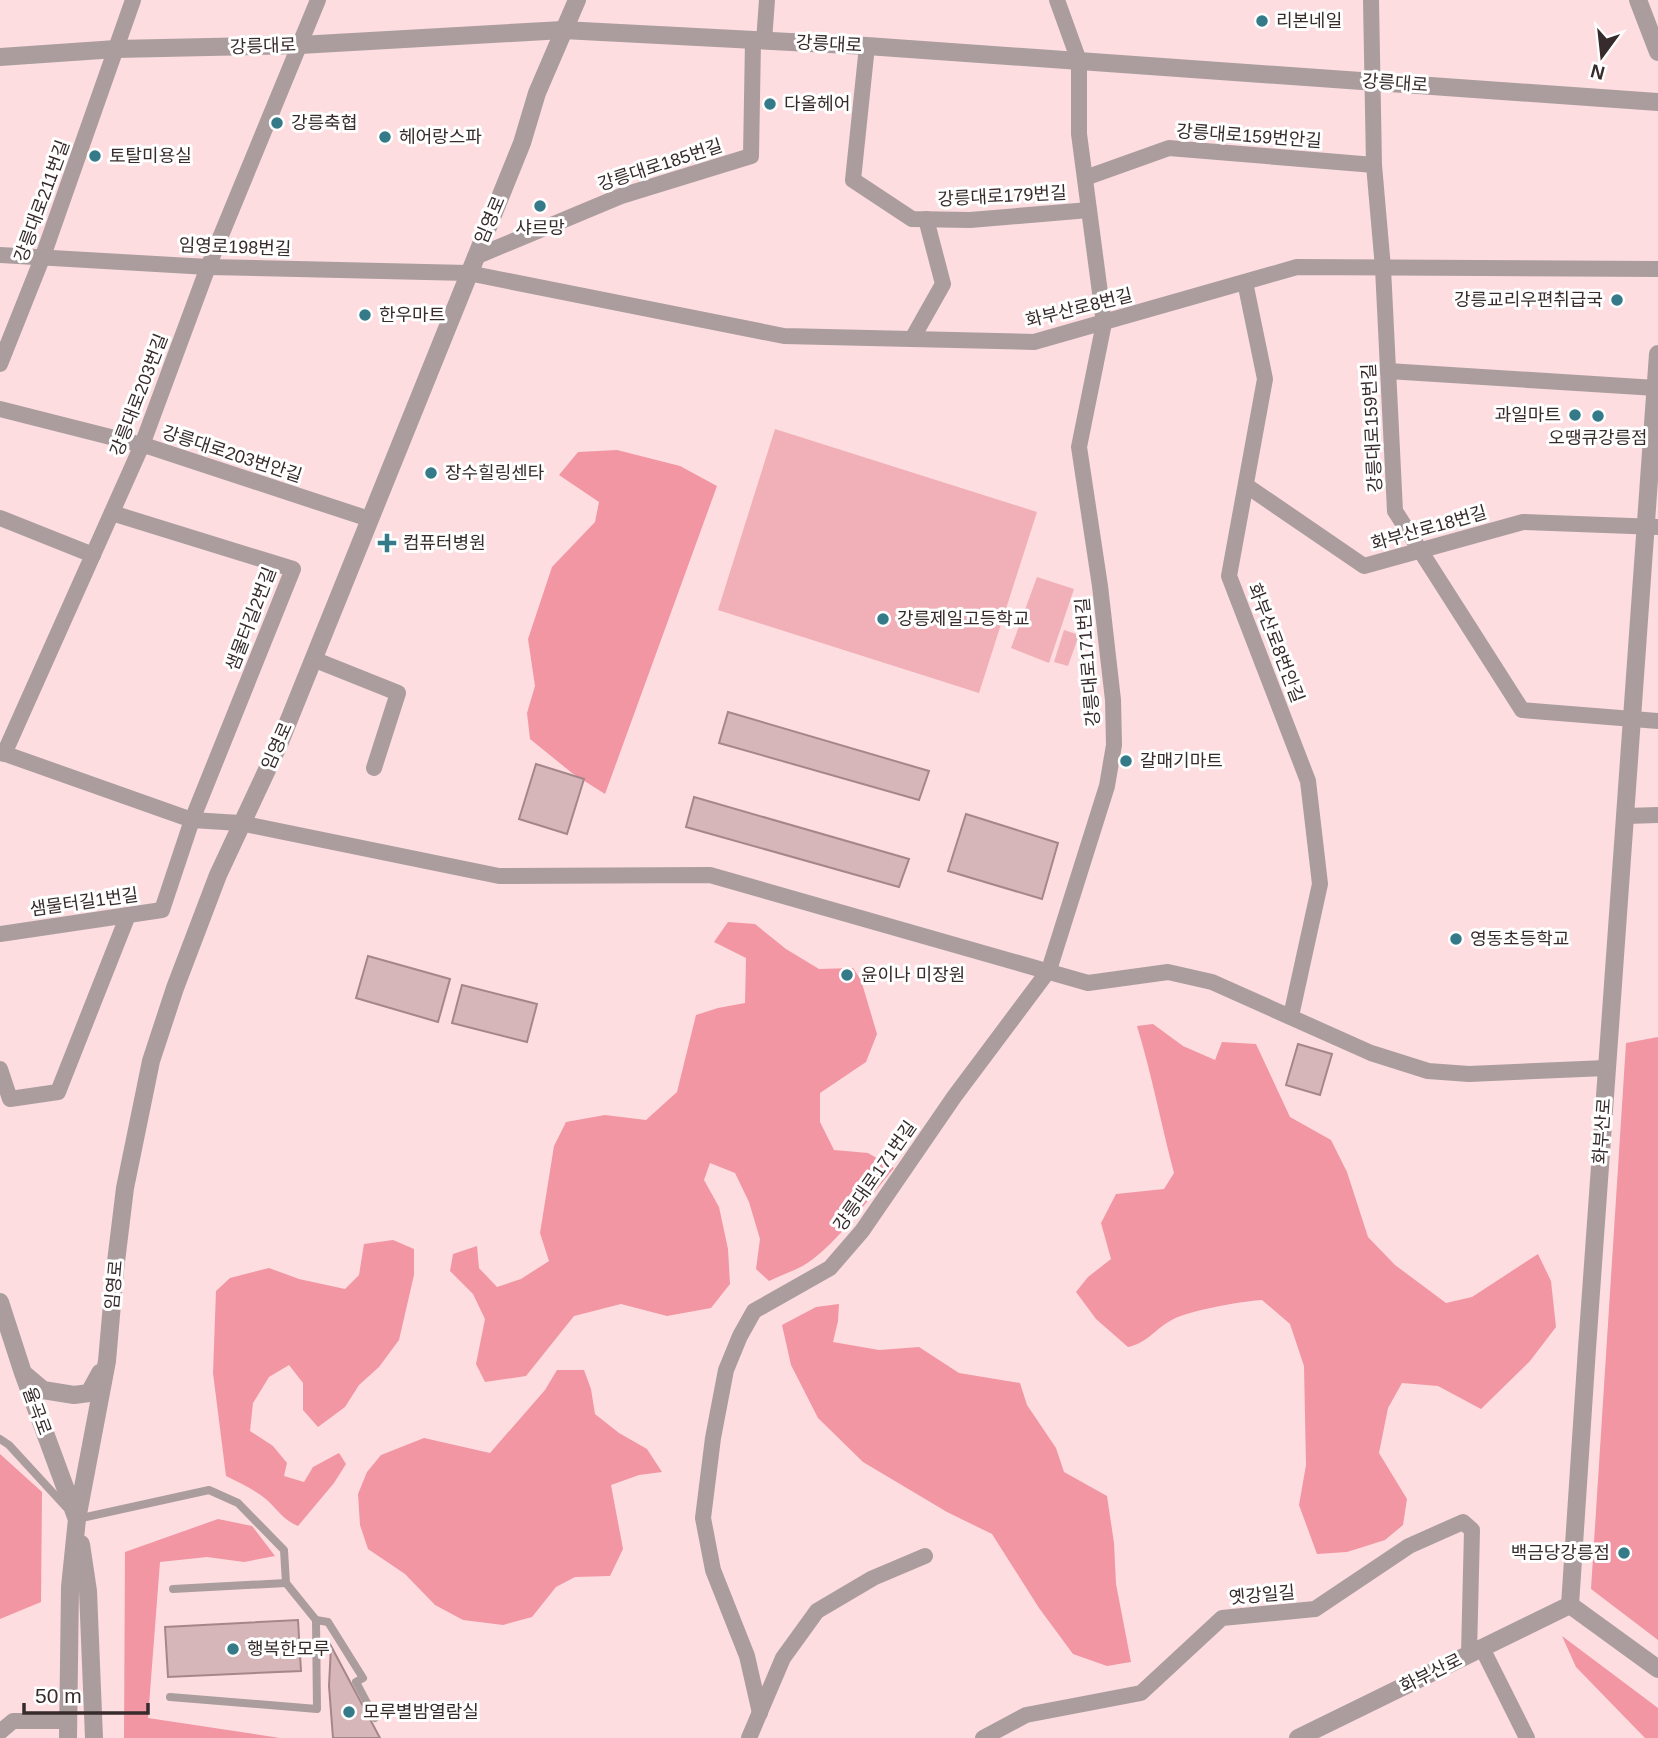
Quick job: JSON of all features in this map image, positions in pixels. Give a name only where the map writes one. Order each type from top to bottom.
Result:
[{"type":"street","name":"강릉대로211번길","points":[[0,364],[43,256],[133,0]]},
{"type":"street","name":"강릉대로203번길","points":[[2,753],[142,445],[208,267],[318,0]]},
{"type":"street","name":"임영로","points":[[77,1519],[107,1361],[125,1188],[151,1061],[175,988],[240,823],[280,742],[522,143],[537,93],[577,0]]},
{"type":"street","points":[[758,41],[767,0]]},
{"type":"street","points":[[1056,0],[1079,61]]},
{"type":"street","name":"강릉대로159번길","points":[[1371,0],[1370,81],[1383,268],[1395,511],[1522,710],[1633,719]]},
{"type":"street","points":[[1638,0],[1658,52]]},
{"type":"street","name":"강릉대로","points":[[0,57],[116,49],[300,45],[563,30],[867,46],[1658,102]]},
{"type":"street","name":"강릉대로185번길","points":[[471,265],[621,196],[751,156],[758,41]]},
{"type":"street","name":"강릉대로179번길","points":[[867,46],[853,180],[912,219],[970,220],[1089,210]]},
{"type":"street","name":"강릉대로171번길","points":[[760,1713],[747,1656],[713,1570],[703,1518],[713,1438],[726,1370],[754,1311],[830,1268],[862,1231],[954,1097],[1049,970],[1107,786],[1114,746],[1114,700],[1079,447],[1104,323],[1079,134],[1079,61]]},
{"type":"street","name":"강릉대로159번안길","points":[[1085,178],[1169,148],[1374,165]]},
{"type":"street","points":[[912,339],[943,284],[926,219]]},
{"type":"street","name":"임영로198번길","points":[[0,255],[208,267],[471,265]]},
{"type":"street","name":"화부산로8번길","points":[[471,265],[784,336],[1034,342],[1297,267],[1658,269]]},
{"type":"street","name":"화부산로8번안길","points":[[1245,282],[1265,379],[1229,576],[1308,781],[1320,884],[1292,1016]]},
{"type":"street","name":"화부산로","points":[[1298,1738],[1570,1605],[1606,1068],[1633,719],[1652,526],[1658,355]]},
{"type":"street","points":[[1388,370],[1656,388]]},
{"type":"street","name":"강릉대로203번안길","points":[[0,409],[142,445],[369,519]]},
{"type":"street","name":"화부산로18번길","points":[[1247,486],[1364,566],[1523,522],[1652,526]]},
{"type":"street","name":"샘물터길2번길","points":[[112,513],[293,569],[192,820]]},
{"type":"street","points":[[0,518],[93,555]]},
{"type":"street","points":[[313,659],[398,693],[374,768]]},
{"type":"street","points":[[1633,719],[1658,721]]},
{"type":"street","points":[[2,753],[192,820],[240,823],[499,876],[710,874],[1088,983],[1168,972],[1212,982],[1371,1053],[1428,1071],[1469,1074],[1606,1068]]},
{"type":"street","points":[[1626,817],[1658,815]]},
{"type":"street","name":"샘물터길1번길","points":[[0,934],[162,910],[192,820]]},
{"type":"street","points":[[0,1069],[10,1098],[58,1092],[128,915]]},
{"type":"street","name":"율곡로","points":[[0,1302],[77,1519],[88,1591],[93,1738]]},
{"type":"street","points":[[23,1373],[43,1390],[74,1395],[89,1393],[107,1361]]},
{"type":"street","name":"율곡로","points":[[68,1730],[70,1587],[77,1519]]},
{"type":"street","name":"옛강일길","points":[[983,1738],[1026,1715],[1141,1693],[1222,1618],[1315,1609],[1409,1546],[1463,1522],[1472,1530],[1476,1651]]},
{"type":"street","points":[[749,1738],[783,1658],[817,1611],[873,1578],[925,1556]]},
{"type":"street","points":[[1570,1605],[1658,1669]]},
{"type":"street","points":[[1476,1651],[1528,1738]]},
{"type":"street","points":[[0,1732],[13,1721],[68,1730]]},
{"type":"lane","points":[[0,1439],[9,1445],[77,1519],[209,1490],[238,1503],[284,1550],[286,1583],[316,1620],[317,1709],[170,1697]]},
{"type":"lane","points":[[173,1589],[286,1583]]},
{"type":"lane","points":[[316,1620],[328,1622],[363,1678],[356,1682],[374,1718]]},
{"type":"shaded area","points":[[775,429],[1037,512],[979,693],[718,610]]},
{"type":"shaded area","points":[[617,450],[680,466],[717,486],[605,794],[572,773],[530,739],[527,713],[535,686],[528,639],[552,567],[595,522],[599,502],[559,475],[578,452]]},
{"type":"shaded area","points":[[1037,577],[1074,589],[1049,663],[1011,648]]},
{"type":"shaded area","points":[[1064,630],[1079,635],[1068,666],[1054,662]]},
{"type":"shaded area","points":[[728,922],[755,924],[786,949],[819,969],[853,968],[861,980],[877,1034],[866,1062],[820,1093],[820,1122],[834,1150],[868,1153],[894,1168],[825,1249],[803,1266],[769,1281],[756,1269],[760,1239],[749,1202],[735,1173],[710,1163],[704,1180],[719,1207],[728,1249],[730,1284],[711,1308],[667,1316],[621,1304],[574,1316],[526,1376],[485,1382],[476,1364],[485,1319],[473,1294],[450,1271],[453,1254],[477,1246],[479,1268],[497,1287],[521,1279],[549,1261],[540,1233],[554,1146],[566,1122],[605,1115],[646,1120],[677,1092],[696,1015],[745,1003],[746,958],[714,942]]},
{"type":"shaded area","points":[[1153,1024],[1183,1046],[1215,1060],[1222,1042],[1256,1044],[1290,1117],[1331,1140],[1347,1172],[1368,1237],[1395,1265],[1446,1303],[1472,1297],[1538,1254],[1551,1281],[1556,1327],[1530,1361],[1481,1409],[1438,1386],[1402,1383],[1388,1408],[1379,1453],[1407,1499],[1403,1525],[1385,1540],[1347,1552],[1317,1554],[1299,1505],[1306,1465],[1304,1366],[1290,1324],[1262,1300],[1214,1307],[1177,1317],[1140,1343],[1128,1347],[1096,1319],[1076,1292],[1088,1277],[1111,1259],[1101,1223],[1116,1194],[1164,1189],[1174,1173],[1137,1026]]},
{"type":"shaded area","points":[[1658,1037],[1658,1640],[1591,1589],[1626,1043]]},
{"type":"shaded area","points":[[393,1240],[414,1249],[414,1275],[399,1340],[379,1367],[359,1385],[345,1407],[318,1427],[303,1410],[303,1383],[289,1365],[269,1377],[253,1403],[250,1431],[273,1446],[287,1463],[284,1476],[304,1482],[313,1467],[339,1453],[346,1464],[334,1483],[298,1526],[284,1518],[267,1500],[247,1486],[226,1476],[213,1373],[216,1291],[230,1278],[269,1268],[299,1279],[345,1289],[359,1275],[364,1244]]},
{"type":"shaded area","points":[[839,1304],[833,1342],[879,1350],[919,1347],[959,1373],[1020,1383],[1027,1405],[1056,1448],[1064,1472],[1107,1496],[1114,1543],[1116,1584],[1131,1662],[1107,1666],[1073,1654],[1039,1608],[992,1534],[947,1512],[863,1462],[818,1418],[791,1365],[782,1325],[816,1307]]},
{"type":"shaded area","points":[[557,1370],[584,1370],[591,1389],[595,1414],[619,1433],[647,1449],[662,1472],[639,1475],[611,1485],[623,1549],[610,1576],[575,1577],[556,1587],[532,1617],[503,1625],[463,1620],[435,1605],[405,1574],[368,1549],[360,1525],[358,1494],[367,1472],[381,1455],[424,1438],[490,1453],[545,1390]]},
{"type":"shaded area","points":[[0,1454],[42,1492],[41,1602],[0,1619]]},
{"type":"shaded area","points":[[218,1519],[252,1526],[275,1556],[244,1562],[207,1557],[160,1562],[148,1718],[280,1738],[124,1738],[125,1552]]},
{"type":"shaded area","points":[[1562,1636],[1658,1708],[1658,1738],[1645,1738],[1576,1667]]},
{"type":"building","points":[[728,712],[929,771],[919,800],[719,743]]},
{"type":"building","points":[[536,764],[584,779],[567,834],[519,819]]},
{"type":"building","points":[[694,797],[909,859],[899,887],[686,827]]},
{"type":"building","points":[[966,814],[1058,843],[1042,899],[948,871]]},
{"type":"building","points":[[368,956],[450,979],[438,1022],[356,998]]},
{"type":"building","points":[[462,985],[537,1004],[527,1042],[452,1023]]},
{"type":"building","points":[[1298,1044],[1332,1054],[1320,1095],[1286,1085]]},
{"type":"building","name":"행복한모루","points":[[298,1620],[301,1671],[168,1677],[165,1627]]},
{"type":"building","name":"모루별밤열람실","points":[[331,1646],[380,1738],[333,1738],[329,1686]]},
{"type":"place","name":"리본네일","points":[[1262,21]]},
{"type":"place","name":"다올헤어","points":[[770,104]]},
{"type":"place","name":"강릉축협","points":[[277,123]]},
{"type":"place","name":"헤어랑스파","points":[[385,137]]},
{"type":"place","name":"토탈미용실","points":[[95,156]]},
{"type":"place","name":"샤르망","points":[[540,206]]},
{"type":"place","name":"강릉교리우편취급국","points":[[1617,300]]},
{"type":"place","name":"한우마트","points":[[365,315]]},
{"type":"place","name":"과일마트","points":[[1575,415]]},
{"type":"place","name":"오땡큐강릉점","points":[[1598,416]]},
{"type":"place","name":"장수힐링센타","points":[[431,473]]},
{"type":"place","name":"컴퓨터병원","points":[[387,543]]},
{"type":"place","name":"강릉제일고등학교","points":[[883,619]]},
{"type":"place","name":"갈매기마트","points":[[1126,761]]},
{"type":"place","name":"영동초등학교","points":[[1456,939]]},
{"type":"place","name":"윤이나 미장원","points":[[847,975]]},
{"type":"place","name":"백금당강릉점","points":[[1624,1553]]},
{"type":"place","name":"행복한모루","points":[[233,1649]]},
{"type":"place","name":"모루별밤열람실","points":[[349,1712]]}]
